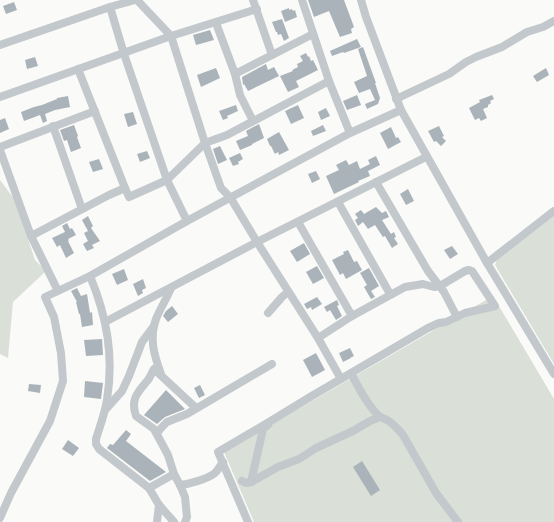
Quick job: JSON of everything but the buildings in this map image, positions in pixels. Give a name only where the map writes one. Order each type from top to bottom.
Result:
[{"type":"street","points":[[0,45],[110,7],[136,0],[172,36],[205,143],[222,188],[230,197],[318,338],[341,379]]},
{"type":"street","points":[[253,0],[272,55]]},
{"type":"street","points":[[302,0],[329,81],[350,133]]},
{"type":"street","points":[[361,0],[401,110],[487,263],[554,374]]},
{"type":"street","points":[[110,7],[124,54],[167,180],[187,221]]},
{"type":"street","points":[[0,97],[172,36],[256,9]]},
{"type":"street","points":[[396,99],[449,74],[476,57],[502,47],[526,32],[543,27],[554,21]]},
{"type":"street","points":[[216,23],[235,74],[240,95],[253,121]]},
{"type":"street","points":[[235,74],[313,34]]},
{"type":"street","points":[[78,69],[129,197],[167,180],[205,143],[227,135],[329,81]]},
{"type":"street","points":[[0,518],[11,493],[50,421],[63,381],[61,353],[54,317],[46,297],[90,276],[230,197],[350,133],[401,110]]},
{"type":"street","points":[[0,147],[95,111]]},
{"type":"street","points":[[53,126],[82,209]]},
{"type":"street","points":[[0,150],[31,236],[58,291]]},
{"type":"street","points":[[105,322],[257,242],[426,156]]},
{"type":"street","points":[[376,182],[428,271],[440,286],[457,317]]},
{"type":"street","points":[[31,236],[125,188]]},
{"type":"street","points":[[338,202],[390,294]]},
{"type":"street","points":[[487,263],[554,210]]},
{"type":"street","points":[[298,222],[352,316]]},
{"type":"street","points":[[248,522],[218,452],[428,328],[465,313],[495,306],[472,271],[469,270],[440,286],[434,287],[423,284],[405,286],[352,316],[318,338]]},
{"type":"street","points":[[90,276],[105,322],[109,344],[110,369],[107,401],[96,439],[96,444],[99,449],[150,488],[159,505],[174,522]]},
{"type":"street","points":[[163,377],[155,358],[153,344],[154,326],[172,288]]},
{"type":"street","points":[[268,313],[288,292]]},
{"type":"street","points":[[104,411],[122,391],[142,342],[154,326]]},
{"type":"street","points":[[157,433],[167,422],[187,414],[272,364]]},
{"type":"street","points":[[185,522],[187,517],[184,496],[174,474],[168,455],[157,433],[154,429],[136,416],[133,406],[137,394],[150,378],[154,369],[196,408]]},
{"type":"street","points":[[352,373],[358,386],[380,417],[384,418],[399,430],[436,493],[458,522]]},
{"type":"street","points":[[242,482],[251,482],[380,417]]},
{"type":"street","points":[[251,482],[263,429],[274,419]]},
{"type":"street","points":[[180,485],[188,484],[215,473],[223,462]]},
{"type":"street","points":[[150,488],[174,474]]},
{"type":"street","points":[[156,522],[159,505]]},
{"type":"shaded area","points":[[0,180],[15,200],[35,260],[46,271],[13,302],[8,358],[0,354]]},
{"type":"shaded area","points":[[554,216],[554,364],[495,265],[497,260]]},
{"type":"shaded area","points":[[493,296],[554,399],[554,522],[254,522],[224,452]]}]
